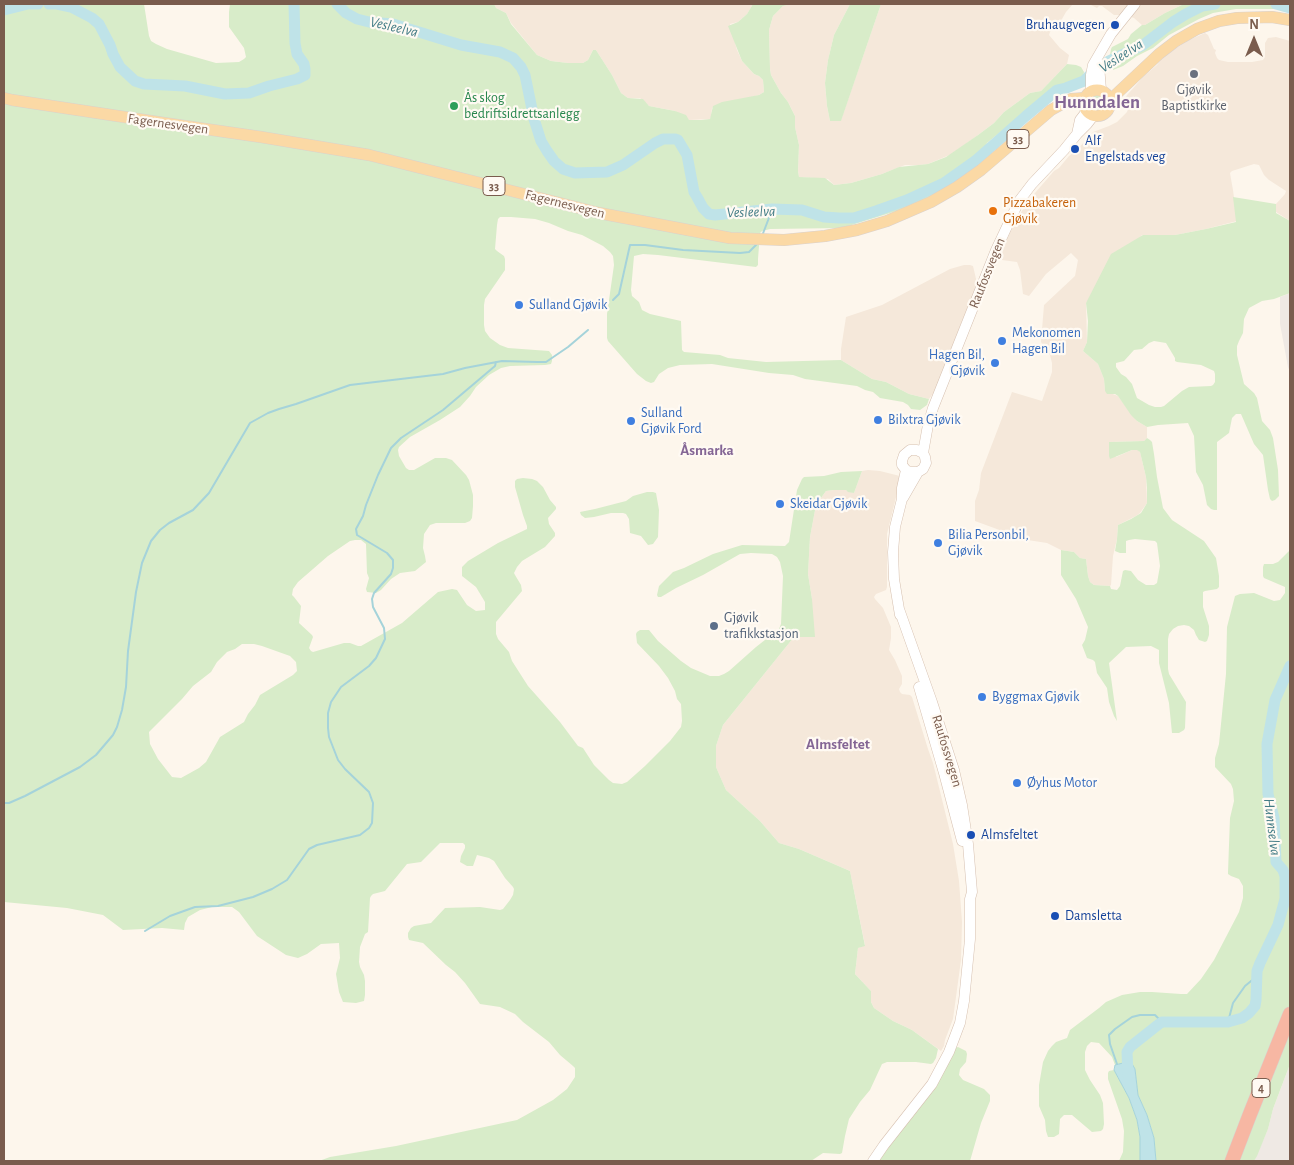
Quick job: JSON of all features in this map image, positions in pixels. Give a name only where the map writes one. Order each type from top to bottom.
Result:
[{"type":"highway","name":"4","points":[[1232,1161],[1290,1014]]},
{"type":"highway","name":"4","points":[[1238,1161],[1290,1030]]},
{"type":"main road","points":[[1135,4],[1111,34],[1096,60],[1099,65],[1095,100],[1123,89],[1127,83],[1168,46],[1192,31],[1219,21],[1272,17],[1290,20]]},
{"type":"main road","points":[[1246,18],[1290,28]]},
{"type":"main road","name":"Fagernesvegen","points":[[4,98],[369,155],[599,213],[730,238],[784,240],[825,236],[857,230],[887,221],[931,202],[981,170],[1051,110],[1067,100],[1075,98],[1095,100]]},
{"type":"main road","name":"Raufossvegen","points":[[902,499],[918,472],[923,469],[926,463],[923,453],[928,425],[996,250],[1019,200],[1087,124],[1095,100]]},
{"type":"main road","name":"Raufossvegen","points":[[873,1161],[932,1084],[953,1044],[960,1023],[966,986],[970,939],[970,898],[962,841],[902,628],[894,579],[893,552],[895,527],[902,499],[902,488],[906,470],[902,465],[902,459],[928,425]]},
{"type":"main road","points":[[910,450],[917,450],[923,453]]},
{"type":"main road","points":[[906,470],[912,473],[918,472]]},
{"type":"shaded area","points":[[494,4],[753,4],[747,14],[738,22],[730,24],[742,61],[754,74],[763,80],[764,92],[712,108],[710,119],[689,120],[675,111],[649,106],[640,98],[628,98],[621,93],[596,50],[593,50],[588,60],[583,63],[551,61],[537,55],[511,23],[506,13],[496,8]]},
{"type":"shaded area","points":[[792,4],[850,4],[834,35],[828,60],[825,83],[830,121],[841,120],[881,4],[1073,4],[1049,35],[1069,55],[1067,64],[1041,91],[1030,93],[952,154],[928,164],[905,165],[851,183],[834,185],[828,179],[799,177],[799,145],[795,127],[795,116],[771,75],[769,30],[773,16],[783,6]]},
{"type":"shaded area","points":[[1089,4],[1184,4],[1142,25],[1134,18],[1125,15],[1114,15],[1102,6],[1097,8]]},
{"type":"shaded area","points":[[1205,33],[1216,50],[1217,58],[1228,62],[1263,60],[1265,57],[1265,43],[1268,38],[1276,37],[1290,41],[1290,221],[1276,212],[1276,204],[1286,191],[1269,180],[1259,165],[1254,164],[1232,171],[1230,173],[1237,221],[1175,235],[1142,235],[1086,303],[1087,342],[1083,351],[1098,364],[1104,379],[1105,391],[1118,396],[1137,421],[1147,427],[1147,438],[1144,441],[1109,442],[1116,457],[1132,450],[1140,452],[1146,477],[1147,503],[1140,513],[1118,525],[1111,585],[1094,585],[1090,582],[1088,576],[1086,559],[1080,558],[1074,552],[1061,550],[1047,543],[1021,539],[975,521],[975,501],[979,490],[981,473],[1012,392],[1042,401],[1052,372],[1050,355],[1041,342],[1044,305],[1075,276],[1078,260],[1071,253],[1046,274],[1029,296],[1023,294],[1017,262],[1002,260],[1001,257],[1004,246],[1023,209],[1054,171],[1093,132],[1117,122],[1127,112],[1128,109],[1124,99],[1164,56],[1189,40]]},
{"type":"shaded area","points":[[964,265],[973,266],[977,283],[976,289],[936,390],[929,399],[909,394],[886,382],[872,379],[841,360],[846,317],[882,305],[950,269]]},
{"type":"shaded area","points":[[1290,293],[1290,372],[1280,324],[1280,297]]},
{"type":"shaded area","points":[[868,470],[900,476],[887,534],[887,587],[886,590],[876,594],[874,597],[883,608],[891,627],[889,650],[902,676],[900,692],[912,697],[933,763],[953,844],[959,881],[962,922],[961,960],[953,1019],[941,1051],[912,1030],[893,1021],[874,1008],[871,1002],[871,991],[855,974],[858,948],[865,945],[850,871],[799,849],[779,843],[760,821],[726,790],[716,767],[716,746],[723,725],[794,637],[812,599],[808,574],[810,537],[816,505],[826,491],[846,490],[854,493],[862,471]]},
{"type":"shaded area","points":[[1290,1064],[1290,1161],[1254,1161],[1268,1129],[1273,1109]]},
{"type":"green space","points":[[4,4],[144,4],[151,41],[167,49],[216,63],[239,62],[246,57],[244,48],[229,27],[230,4],[494,4],[496,8],[506,13],[511,24],[537,55],[551,61],[583,63],[588,60],[593,50],[596,50],[621,93],[628,98],[643,99],[649,106],[675,111],[686,115],[689,120],[701,120],[710,119],[713,106],[722,102],[759,95],[764,92],[763,80],[754,74],[742,61],[728,26],[738,22],[747,14],[753,4],[792,4],[783,6],[773,16],[769,30],[771,75],[795,116],[795,127],[799,145],[799,177],[825,178],[834,185],[851,183],[899,167],[928,164],[946,157],[994,123],[1004,112],[1030,93],[1041,91],[1067,64],[1081,67],[1084,72],[1083,77],[1066,83],[1028,109],[987,143],[983,154],[983,162],[965,177],[927,199],[903,209],[842,228],[770,229],[762,231],[760,233],[758,265],[756,267],[658,255],[643,254],[634,256],[632,296],[639,302],[642,310],[650,314],[681,321],[682,350],[684,352],[766,362],[841,360],[872,379],[886,382],[909,394],[929,399],[927,405],[920,410],[911,409],[903,402],[880,398],[873,392],[857,386],[712,364],[680,365],[668,368],[659,374],[654,382],[646,381],[637,374],[607,338],[607,314],[614,265],[613,256],[610,252],[582,235],[549,223],[535,219],[500,217],[497,225],[495,249],[504,256],[505,270],[485,299],[485,331],[490,338],[508,348],[549,351],[552,355],[551,364],[501,368],[489,375],[476,387],[460,407],[410,437],[398,450],[399,456],[409,470],[414,470],[435,458],[452,460],[469,480],[473,495],[472,518],[465,523],[436,523],[430,525],[424,534],[423,548],[426,562],[415,571],[400,573],[376,593],[367,592],[366,589],[369,578],[367,573],[366,544],[361,540],[350,541],[328,556],[298,582],[293,589],[292,595],[301,606],[299,623],[313,637],[309,648],[313,652],[344,643],[361,646],[402,623],[438,592],[452,589],[457,590],[467,605],[476,611],[485,610],[485,602],[476,587],[462,576],[462,567],[468,561],[498,543],[527,529],[515,481],[523,478],[537,481],[556,507],[548,518],[555,536],[545,547],[522,561],[517,567],[514,573],[521,585],[522,591],[496,622],[496,634],[509,652],[512,661],[528,686],[560,722],[578,746],[583,748],[594,765],[609,780],[613,783],[622,784],[627,782],[645,766],[670,741],[681,727],[682,721],[681,704],[677,699],[675,691],[659,666],[637,643],[637,632],[649,630],[658,641],[691,668],[710,676],[719,676],[729,671],[773,635],[781,624],[783,576],[780,562],[772,554],[740,554],[661,597],[657,595],[659,586],[673,572],[713,554],[742,545],[785,546],[789,542],[797,490],[804,477],[862,471],[854,493],[846,490],[826,491],[816,505],[810,537],[808,574],[815,637],[794,637],[723,725],[716,746],[716,767],[726,790],[760,821],[779,843],[799,849],[850,871],[865,946],[858,948],[855,974],[871,991],[871,1002],[874,1008],[893,1021],[912,1030],[938,1049],[936,1058],[931,1064],[887,1062],[882,1064],[870,1090],[849,1119],[842,1153],[823,1153],[811,1161],[319,1161],[330,1157],[396,1146],[517,1120],[553,1100],[567,1089],[575,1077],[575,1068],[549,1042],[515,1014],[500,1007],[480,1004],[455,972],[423,943],[409,940],[408,933],[411,928],[431,923],[445,908],[480,907],[500,910],[503,909],[513,895],[513,887],[494,861],[477,855],[473,866],[467,866],[460,862],[465,848],[463,843],[440,843],[421,862],[407,864],[385,891],[371,896],[368,932],[365,934],[360,947],[359,962],[364,975],[365,995],[364,1001],[356,1003],[343,1002],[339,992],[336,974],[340,958],[339,943],[321,944],[298,958],[286,955],[257,936],[239,912],[232,907],[212,907],[200,910],[188,917],[184,930],[162,928],[123,930],[103,915],[67,908],[4,902]],"holes":[[[242,644],[254,644],[290,656],[296,662],[297,671],[260,695],[244,722],[220,737],[206,762],[199,768],[181,778],[172,777],[158,759],[150,744],[149,732],[193,686],[211,672],[217,662],[227,652]]]},
{"type":"green space","points":[[850,4],[881,4],[841,121],[830,121],[825,83],[828,60],[834,35]]},
{"type":"green space","points":[[1184,4],[1290,4],[1290,9],[1236,9],[1213,13],[1169,35],[1153,48],[1113,70],[1110,55],[1112,47],[1128,39],[1142,25]]},
{"type":"green space","points":[[1097,94],[1105,102],[1097,110],[1089,102]]},
{"type":"green space","points":[[1233,197],[1276,204],[1276,213],[1290,221],[1290,293],[1262,301],[1249,308],[1244,319],[1243,333],[1237,346],[1237,355],[1244,384],[1257,398],[1262,421],[1270,430],[1273,438],[1278,470],[1279,496],[1272,501],[1270,499],[1263,455],[1254,444],[1241,414],[1236,414],[1232,418],[1229,433],[1217,442],[1217,510],[1214,510],[1207,505],[1203,485],[1196,472],[1194,436],[1188,423],[1147,427],[1131,415],[1118,396],[1107,394],[1105,391],[1104,379],[1098,364],[1083,351],[1087,342],[1088,321],[1086,303],[1111,254],[1143,235],[1175,235],[1236,222]],"holes":[[[1154,341],[1166,343],[1175,361],[1201,365],[1214,371],[1215,382],[1211,386],[1189,387],[1164,406],[1155,407],[1137,398],[1132,384],[1121,374],[1116,367],[1116,363],[1124,361],[1134,350],[1142,349],[1149,343]]]},
{"type":"green space","points":[[1147,438],[1152,442],[1163,508],[1172,520],[1204,541],[1216,558],[1219,576],[1219,587],[1217,589],[1203,592],[1203,607],[1209,626],[1207,641],[1199,640],[1194,630],[1184,625],[1173,629],[1169,634],[1169,674],[1186,702],[1185,728],[1179,733],[1172,733],[1169,703],[1159,663],[1159,650],[1151,646],[1126,647],[1109,663],[1117,721],[1109,702],[1107,688],[1097,673],[1095,662],[1087,658],[1082,645],[1088,627],[1076,599],[1061,575],[1061,550],[1074,552],[1080,558],[1086,559],[1088,576],[1090,582],[1094,585],[1110,586],[1111,589],[1117,590],[1125,570],[1131,571],[1138,580],[1146,585],[1157,583],[1160,566],[1157,543],[1155,541],[1129,540],[1126,541],[1126,553],[1115,551],[1118,525],[1141,513],[1147,503],[1147,488],[1140,452],[1132,450],[1110,459],[1109,442],[1144,441]]},
{"type":"green space","points":[[647,492],[656,493],[659,510],[658,537],[653,544],[648,545],[641,536],[630,533],[629,519],[626,514],[611,513],[585,518],[580,512],[626,501],[633,496]]},
{"type":"green space","points":[[1290,550],[1290,1064],[1257,1156],[1254,1161],[1156,1161],[1154,1138],[1138,1095],[1135,1069],[1131,1063],[1127,1062],[1115,1065],[1112,1057],[1099,1043],[1091,1042],[1085,1052],[1085,1070],[1103,1103],[1103,1129],[1092,1132],[1072,1115],[1064,1115],[1060,1119],[1059,1134],[1054,1137],[1048,1137],[1045,1120],[1039,1106],[1039,1085],[1043,1062],[1052,1046],[1056,1042],[1067,1038],[1070,1030],[1106,1002],[1122,995],[1140,992],[1187,994],[1201,979],[1214,960],[1239,912],[1243,898],[1243,886],[1239,879],[1228,874],[1230,818],[1234,801],[1233,789],[1231,784],[1215,767],[1226,674],[1227,627],[1235,596],[1254,593],[1274,601],[1280,600],[1285,593],[1285,587],[1264,578],[1263,567],[1264,564],[1278,562]]},
{"type":"green space","points":[[958,1047],[966,1051],[967,1054],[966,1062],[960,1069],[959,1075],[963,1080],[984,1089],[990,1095],[990,1101],[981,1123],[970,1161],[878,1161],[955,1048]]},
{"type":"green space","points":[[1114,1070],[1129,1098],[1137,1120],[1140,1137],[1140,1161],[1119,1161],[1123,1152],[1124,1131],[1122,1119],[1108,1079],[1109,1071]]},
{"type":"water","points":[[1131,1062],[1135,1069],[1138,1095],[1154,1138],[1156,1161],[1140,1161],[1140,1137],[1137,1120],[1129,1098],[1114,1070],[1115,1065]]},
{"type":"waterway","name":"Vesleelva","points":[[4,10],[28,4],[38,4]]},
{"type":"waterway","name":"Vesleelva","points":[[49,4],[71,7],[99,24],[120,67],[135,81],[144,84],[185,86],[225,94],[249,93],[305,75],[304,64],[297,54],[295,43],[294,4]]},
{"type":"waterway","name":"Vesleelva","points":[[337,4],[346,13],[357,19],[393,24],[461,45],[500,52],[513,58],[525,75],[534,119],[541,141],[554,161],[563,169],[575,173],[607,172],[623,165],[663,139],[675,139],[678,140],[687,155],[694,192],[703,208],[709,214],[772,209],[802,210],[824,217],[839,218],[854,218],[876,211],[907,200],[944,183],[975,161],[1057,90],[1084,81],[1109,61],[1143,45],[1186,14],[1202,6],[1215,4]]},
{"type":"waterway","name":"Vesleelva","points":[[1276,4],[1290,8]]},
{"type":"waterway","points":[[762,236],[772,210]]},
{"type":"waterway","points":[[613,300],[619,294],[630,245],[740,253],[749,252],[757,244]]},
{"type":"waterway","points":[[4,803],[9,803],[25,796],[80,767],[96,755],[113,735],[122,710],[126,687],[128,651],[136,592],[142,563],[151,541],[169,523],[193,510],[209,493],[250,423],[268,413],[350,385],[443,374],[502,361],[546,362],[588,330]]},
{"type":"waterway","points":[[145,931],[170,916],[195,907],[218,906],[253,897],[272,889],[287,880],[309,849],[317,845],[360,835],[369,828],[372,823],[373,803],[369,792],[338,760],[329,737],[328,728],[328,713],[331,702],[341,687],[369,666],[376,658],[385,639],[384,628],[373,607],[372,599],[374,593],[391,574],[393,560],[387,553],[357,535],[356,529],[391,448],[401,438],[443,410],[495,366],[496,362]]},
{"type":"waterway","name":"Hunnselva","points":[[1128,1075],[1127,1052],[1130,1047],[1162,1022],[1228,1022],[1242,1018],[1255,1006],[1257,971],[1278,925],[1285,899],[1285,876],[1283,870],[1276,862],[1274,818],[1268,794],[1267,744],[1275,700],[1290,666]]},
{"type":"waterway","points":[[1228,1022],[1233,1003],[1245,986],[1256,977]]},
{"type":"waterway","name":"Hunnselva","points":[[1117,1064],[1109,1035],[1115,1029],[1132,1017],[1140,1015],[1155,1015],[1162,1022]]},
{"type":"place","name":"Bruhaugvegen","points":[[1115,25]]},
{"type":"place","name":"Gjøvik Baptistkirke","points":[[1194,74]]},
{"type":"place","name":"Ås skog bedriftsidrettsanlegg","points":[[454,106]]},
{"type":"place","name":"Alf Engelstads veg","points":[[1075,149]]},
{"type":"place","name":"Pizzabakeren Gjøvik","points":[[993,211]]},
{"type":"place","name":"Sulland Gjøvik","points":[[519,305]]},
{"type":"place","name":"Mekonomen Hagen Bil","points":[[1002,341]]},
{"type":"place","name":"Hagen Bil, Gjøvik","points":[[995,363]]},
{"type":"place","name":"Bilxtra Gjøvik","points":[[878,420]]},
{"type":"place","name":"Sulland Gjøvik Ford","points":[[631,421]]},
{"type":"place","name":"Skeidar Gjøvik","points":[[780,504]]},
{"type":"place","name":"Bilia Personbil, Gjøvik","points":[[938,543]]},
{"type":"place","name":"Gjøvik trafikkstasjon","points":[[714,626]]},
{"type":"place","name":"Byggmax Gjøvik","points":[[982,697]]},
{"type":"place","name":"Øyhus Motor","points":[[1017,783]]},
{"type":"place","name":"Almsfeltet","points":[[971,835]]},
{"type":"place","name":"Damsletta","points":[[1055,916]]},
{"type":"district","name":"Hunndalen","points":[[1097,102]]},
{"type":"district","name":"Åsmarka","points":[[707,450]]},
{"type":"district","name":"Almsfeltet","points":[[838,744]]}]
